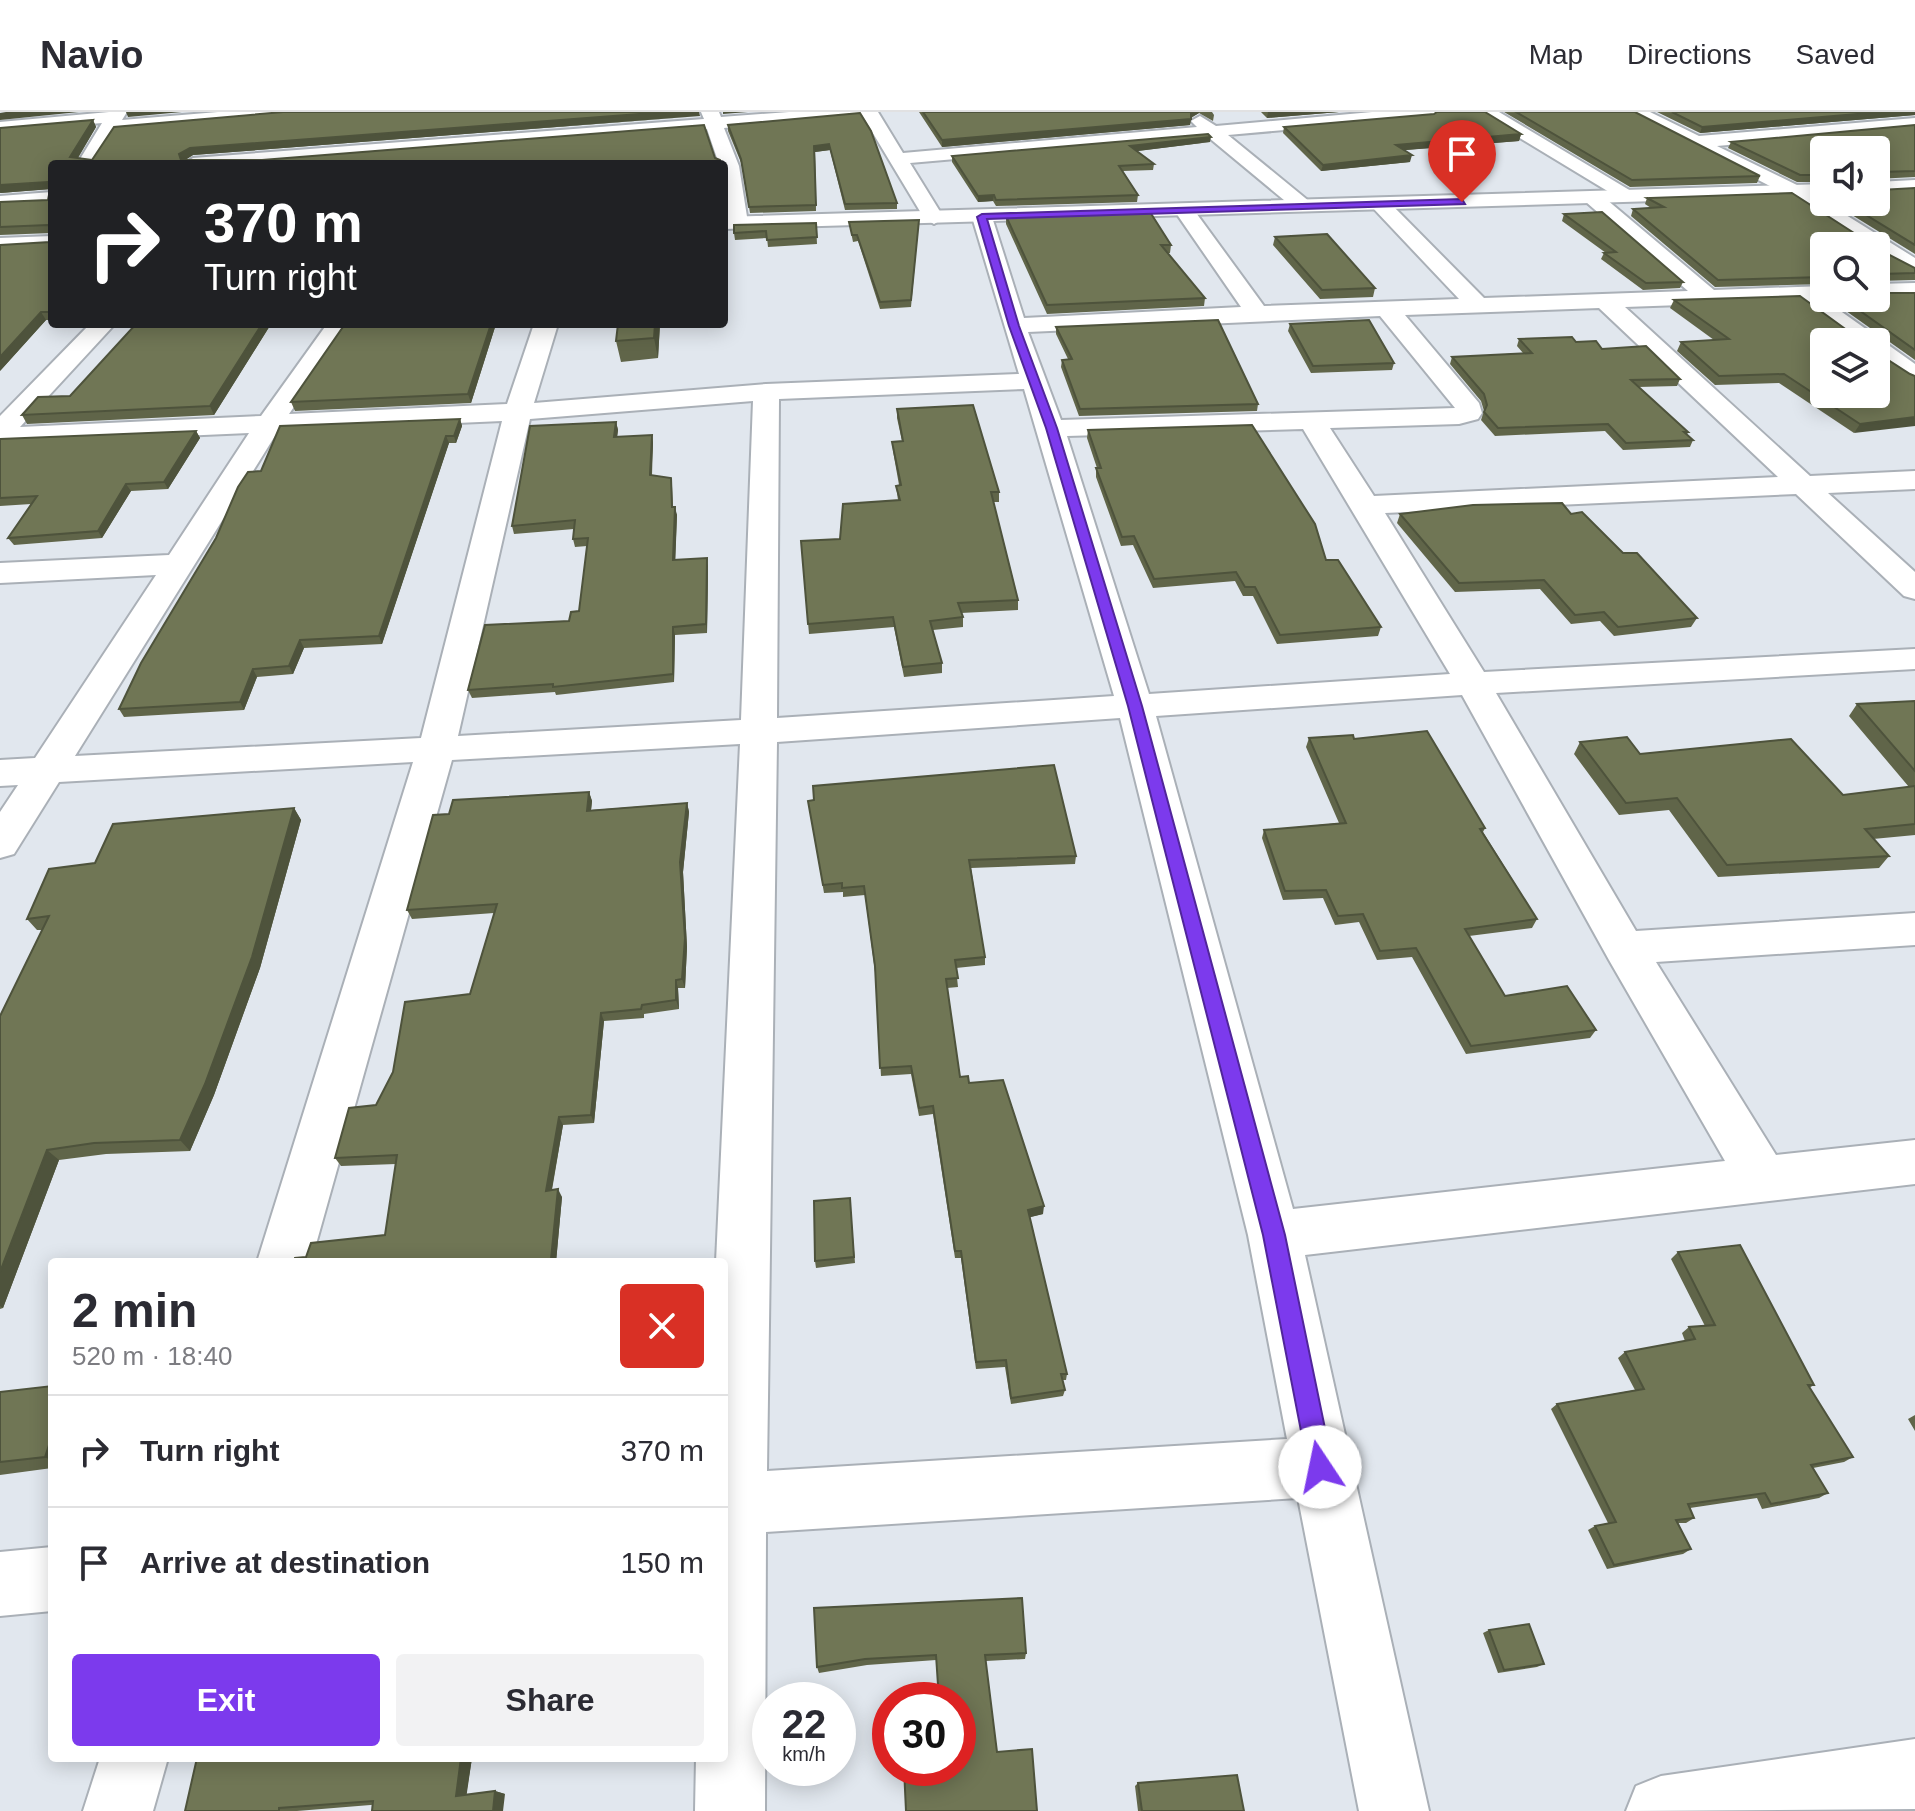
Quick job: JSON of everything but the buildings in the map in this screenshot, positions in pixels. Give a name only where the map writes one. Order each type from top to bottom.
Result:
[{"type":"street","points":[[0,127],[115,118],[279,112]]},
{"type":"street","points":[[291,160],[414,155],[712,118],[856,112]]},
{"type":"street","points":[[869,112],[934,218]]},
{"type":"street","points":[[1189,112],[1303,206]]},
{"type":"street","points":[[897,159],[1432,112]]},
{"type":"street","points":[[1486,112],[1631,197]]},
{"type":"street","points":[[1636,112],[1794,191],[1915,268]]},
{"type":"street","points":[[89,160],[115,118]]},
{"type":"street","points":[[712,118],[727,160]]},
{"type":"street","points":[[414,155],[418,123]]},
{"type":"street","points":[[1695,142],[1915,123]]},
{"type":"street","points":[[728,163],[731,223],[1810,190]]},
{"type":"street","points":[[1890,187],[1915,186]]},
{"type":"street","points":[[0,202],[48,198]]},
{"type":"street","points":[[1593,198],[1710,298]]},
{"type":"street","points":[[1380,204],[1478,305]]},
{"type":"street","points":[[1184,210],[1257,313]]},
{"type":"street","points":[[982,217],[1014,326],[1051,428],[1135,706],[1274,1235],[1394,1811]]},
{"type":"street","points":[[0,244],[44,242]]},
{"type":"street","points":[[1890,291],[1915,290]]},
{"type":"street","points":[[1014,326],[1257,313],[1810,294]]},
{"type":"street","points":[[1605,301],[1915,589]]},
{"type":"street","points":[[1051,428],[1312,422],[1459,416],[1469,413],[1470,409],[1387,309]]},
{"type":"street","points":[[1834,312],[1852,328]]},
{"type":"street","points":[[0,434],[99,328]]},
{"type":"street","points":[[0,844],[44,770],[270,422],[336,328]]},
{"type":"street","points":[[285,1258],[436,750],[518,412],[545,328]]},
{"type":"street","points":[[1890,358],[1915,376]]},
{"type":"street","points":[[0,434],[518,412],[766,392],[1034,381]]},
{"type":"street","points":[[730,1811],[729,1503],[761,731],[766,392]]},
{"type":"street","points":[[1312,422],[1473,683],[1624,948],[1763,1179]]},
{"type":"street","points":[[1363,505],[1915,480]]},
{"type":"street","points":[[0,573],[179,564]]},
{"type":"street","points":[[0,773],[761,731],[1473,683],[1915,659]]},
{"type":"street","points":[[1624,948],[1907,941]]},
{"type":"street","points":[[1274,1235],[1915,1162]]},
{"type":"street","points":[[729,1503],[1320,1467]]},
{"type":"street","points":[[0,1584],[48,1579]]},
{"type":"street","points":[[118,1811],[133,1762]]},
{"type":"street","points":[[1661,1811],[1915,1774]]},
{"type":"route","points":[[1320,1467],[1274,1235],[1135,706],[1051,428],[1014,326],[982,217],[1462,202]]}]
